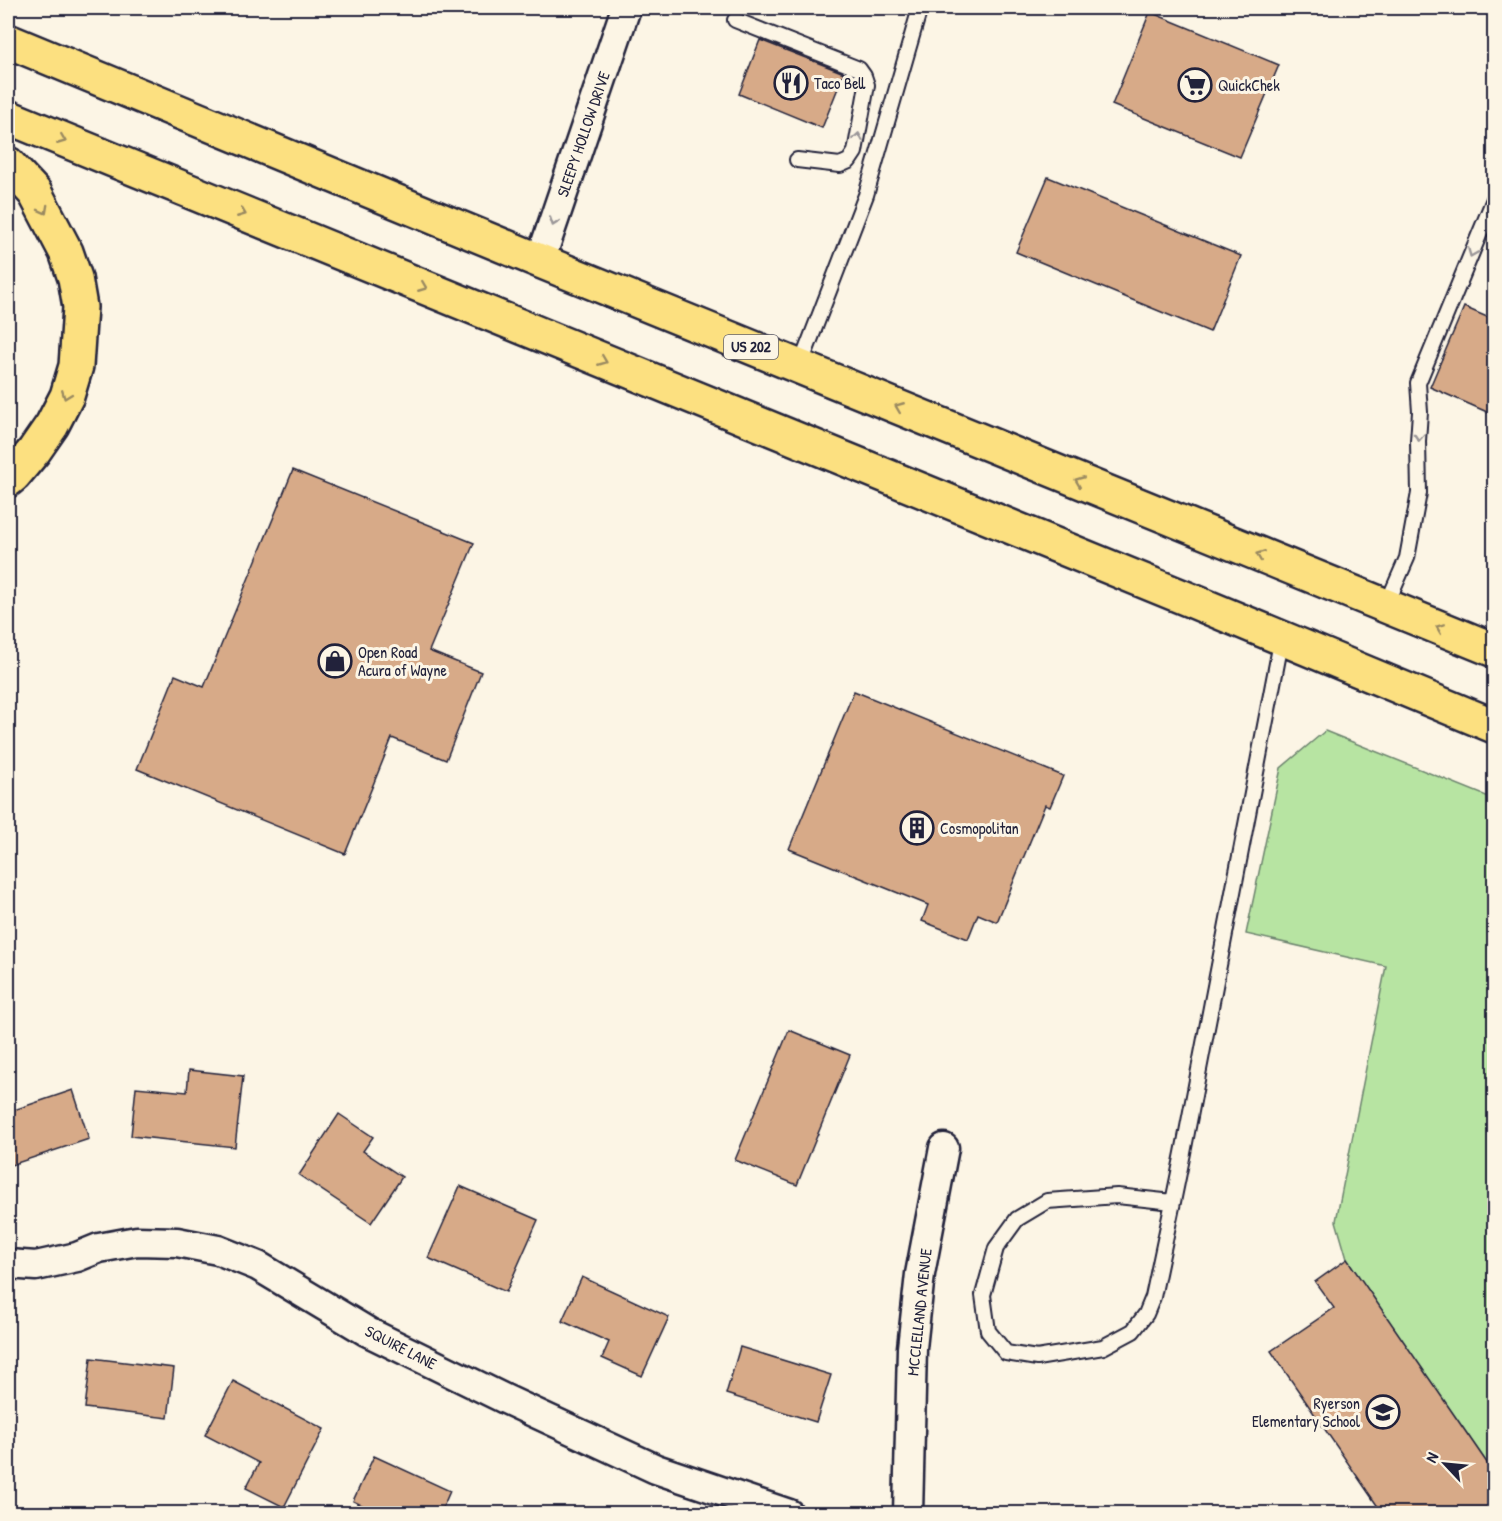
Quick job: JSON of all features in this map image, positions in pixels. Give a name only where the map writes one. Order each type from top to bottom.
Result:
[{"type":"highway","name":"US 202","points":[[8,41],[540,261],[1494,650]]},
{"type":"highway","points":[[8,117],[1282,637],[1494,726]]},
{"type":"highway","points":[[8,164],[35,193],[66,252],[75,278],[80,307],[76,366],[67,396],[52,425],[34,451],[8,480]]},
{"type":"street","name":"SLEEPY HOLLOW DRIVE","points":[[540,261],[626,8]]},
{"type":"street","name":"MCCLELLAND AVENUE","points":[[908,1514],[912,1348],[920,1274],[944,1148]]},
{"type":"street","name":"SQUIRE LANE","points":[[8,1264],[36,1266],[77,1257],[99,1248],[137,1241],[177,1242],[218,1250],[258,1266],[368,1332],[656,1469],[789,1514]]},
{"type":"lane","points":[[800,366],[866,195],[920,8]]},
{"type":"lane","points":[[735,20],[859,69],[864,76],[867,85],[855,152],[849,161],[840,165],[797,160]]},
{"type":"lane","points":[[1386,606],[1407,558],[1419,493],[1418,383],[1489,228],[1494,199]]},
{"type":"lane","points":[[1173,1202],[1117,1196],[1047,1201],[1017,1219],[996,1248],[983,1295],[988,1331],[1006,1353],[1037,1358],[1103,1347],[1133,1331],[1146,1314],[1153,1297],[1173,1202],[1282,637]]},
{"type":"green space","points":[[1325,731],[1494,799],[1494,1473],[1347,1259],[1336,1221],[1386,966],[1246,934],[1281,768]]},
{"type":"building","name":"QuickChek","points":[[1150,12],[1279,65],[1240,157],[1112,105]]},
{"type":"building","name":"Taco Bell","points":[[760,40],[844,73],[822,128],[739,94]]},
{"type":"building","points":[[1048,177],[1241,256],[1210,332],[1016,252]]},
{"type":"building","points":[[1464,307],[1494,320],[1494,415],[1430,387]]},
{"type":"building","name":"Open Road Acura of Wayne","points":[[293,470],[474,543],[429,651],[481,672],[446,760],[392,738],[345,854],[137,769],[175,675],[204,687]]},
{"type":"building","name":"Cosmopolitan","points":[[854,691],[1063,776],[1050,807],[1045,805],[997,922],[978,914],[968,939],[922,921],[928,905],[789,849]]},
{"type":"building","points":[[789,1030],[850,1055],[797,1185],[735,1160]]},
{"type":"building","points":[[189,1070],[243,1076],[235,1147],[131,1136],[136,1087],[187,1092]]},
{"type":"building","points":[[73,1090],[89,1139],[8,1166],[8,1112]]},
{"type":"building","points":[[339,1114],[373,1137],[363,1151],[402,1177],[371,1223],[299,1175]]},
{"type":"building","points":[[460,1186],[538,1220],[506,1292],[428,1258]]},
{"type":"building","name":"Ryerson Elementary School","points":[[1347,1259],[1494,1473],[1494,1514],[1383,1514],[1271,1351],[1334,1308],[1315,1282]]},
{"type":"building","points":[[582,1277],[669,1317],[642,1376],[602,1358],[609,1342],[562,1321]]},
{"type":"building","points":[[740,1347],[831,1375],[816,1422],[726,1394]]},
{"type":"building","points":[[91,1358],[174,1368],[168,1418],[85,1408]]},
{"type":"building","points":[[233,1381],[324,1429],[284,1507],[246,1488],[259,1463],[205,1435]]},
{"type":"building","points":[[374,1456],[450,1491],[440,1514],[380,1514],[353,1501]]},
{"type":"place","name":"Taco Bell","points":[[791,83]]},
{"type":"place","name":"QuickChek","points":[[1195,85]]},
{"type":"place","name":"Open Road Acura of Wayne","points":[[335,661]]},
{"type":"place","name":"Cosmopolitan","points":[[917,828]]},
{"type":"place","name":"Ryerson Elementary School","points":[[1383,1412]]}]
